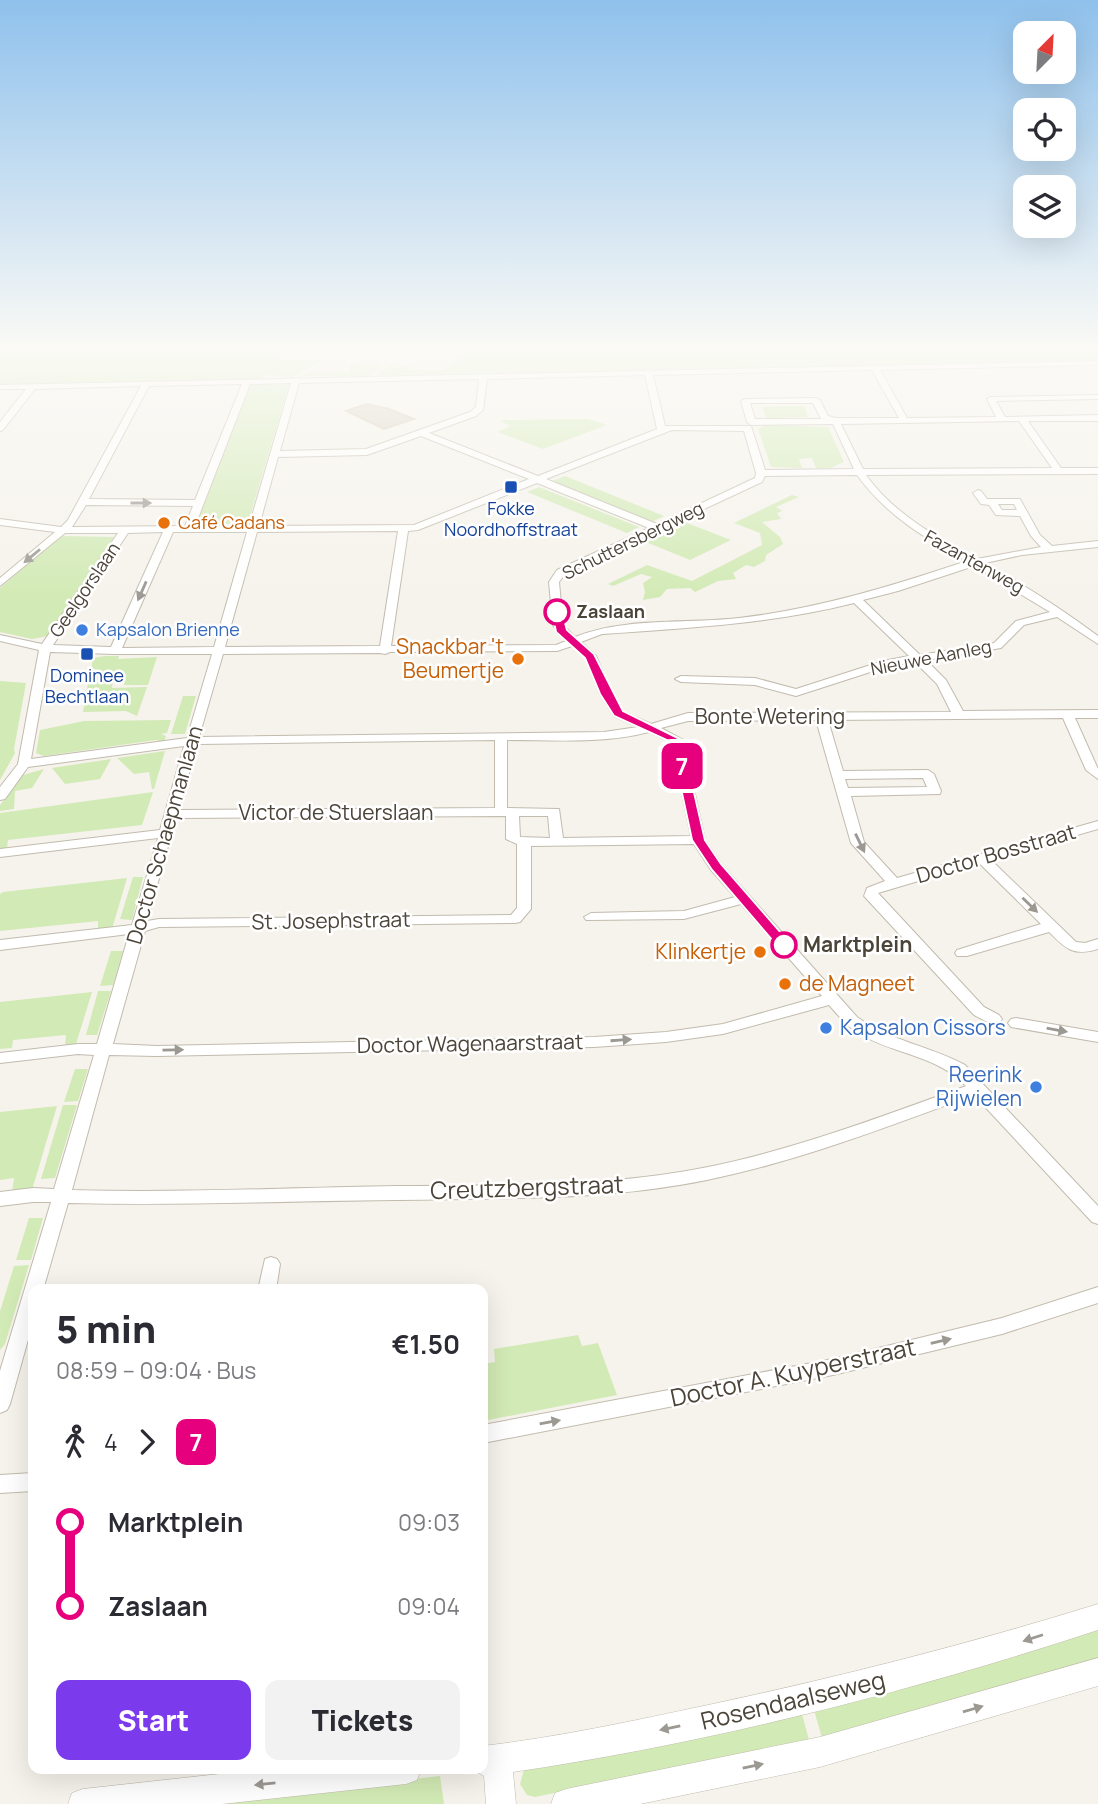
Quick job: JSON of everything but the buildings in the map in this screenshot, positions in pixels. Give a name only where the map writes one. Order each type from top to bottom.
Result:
[{"type":"street","points":[[0,583],[72,522],[120,432]]},
{"type":"street","points":[[188,531],[227,432]]},
{"type":"street","name":"Doctor Schaepmanlaan","points":[[36,1284],[281,432]]},
{"type":"street","points":[[0,522],[64,530],[403,530],[422,527],[657,432]]},
{"type":"street","points":[[751,432],[761,473],[1098,471]]},
{"type":"street","name":"Fazantenweg","points":[[841,432],[860,472],[890,511],[916,529],[1059,612],[1098,641]]},
{"type":"street","points":[[1031,432],[1058,471]]},
{"type":"street","points":[[275,454],[367,452],[422,433],[656,527]]},
{"type":"street","name":"Schuttersbergweg","points":[[698,840],[677,740],[618,713],[606,694],[590,656],[562,632],[558,625],[554,582],[561,572],[759,480],[761,473]]},
{"type":"street","points":[[978,493],[984,502],[992,502],[999,513],[1024,513],[1026,516],[1023,518],[1048,548]]},
{"type":"street","points":[[83,502],[199,503]]},
{"type":"street","points":[[385,651],[403,530]]},
{"type":"street","name":"Geelgorslaan","points":[[46,648],[124,531]]},
{"type":"street","points":[[115,651],[169,531]]},
{"type":"street","points":[[0,638],[46,648],[115,651],[557,648],[600,631],[738,621],[857,600],[975,562],[1048,548],[1098,544]]},
{"type":"street","points":[[857,600],[918,657],[947,689],[958,716]]},
{"type":"street","name":"Nieuwe Aanleg","points":[[796,694],[887,663],[997,646],[1020,622],[1059,612]]},
{"type":"street","points":[[3,789],[24,764],[46,648]]},
{"type":"street","points":[[681,679],[741,679],[785,688],[796,694],[802,717]]},
{"type":"street","name":"Bonte Wetering","points":[[24,764],[192,741],[604,736],[626,734],[688,717],[1098,714]]},
{"type":"street","points":[[1068,715],[1092,770],[1098,775]]},
{"type":"street","points":[[821,717],[860,848],[894,883],[873,889],[872,896],[979,1011],[994,1019]]},
{"type":"street","points":[[501,736],[506,812],[513,839],[524,842],[698,840],[716,867],[831,999],[865,1032],[949,1063],[978,1088],[1098,1217]]},
{"type":"street","points":[[839,775],[928,774],[935,791],[843,792]]},
{"type":"street","name":"Victor de Stuerslaan","points":[[171,814],[554,812],[556,842]]},
{"type":"street","name":"Doctor Bosstraat","points":[[894,883],[1098,825]]},
{"type":"street","points":[[0,853],[166,833]]},
{"type":"street","name":"St. Josephstraat","points":[[0,945],[119,932],[159,923],[515,919],[522,914],[524,842]]},
{"type":"street","points":[[981,858],[1072,946],[1086,948],[1098,944]]},
{"type":"street","points":[[591,918],[684,915],[744,899]]},
{"type":"street","points":[[962,953],[1052,926]]},
{"type":"street","name":"Doctor Wagenaarstraat","points":[[0,1058],[78,1049],[594,1042],[666,1037],[723,1029],[831,999]]},
{"type":"street","points":[[1016,1023],[1098,1038]]},
{"type":"street","name":"Creutzbergstraat","points":[[0,1199],[33,1195],[486,1191],[648,1183],[704,1174],[793,1152],[978,1088]]},
{"type":"street","points":[[268,1284],[271,1265]]},
{"type":"street","name":"Doctor A. Kuyperstraat","points":[[488,1433],[833,1367],[1002,1326],[1098,1295]]},
{"type":"street","name":"Doctor Schaepmanlaan","points":[[0,1404],[6,1367],[28,1307]]},
{"type":"street","points":[[0,1484],[28,1482]]},
{"type":"street","name":"Rosendaalseweg","points":[[490,1760],[651,1732],[804,1700],[937,1667],[1098,1617]]},
{"type":"street","points":[[566,1804],[820,1752],[1098,1672]]},
{"type":"street","points":[[490,1760],[501,1804]]},
{"type":"street","points":[[83,1804],[360,1774]]},
{"type":"green space","points":[[232,432],[275,432],[248,523],[202,525],[204,519],[198,518]]},
{"type":"green space","points":[[498,432],[588,432],[543,449]]},
{"type":"green space","points":[[759,432],[830,432],[844,462],[830,468],[816,468],[812,458],[799,459],[802,468],[771,467]]},
{"type":"green space","points":[[565,476],[664,516],[652,522],[552,481]]},
{"type":"green space","points":[[539,487],[639,527],[627,533],[527,492]]},
{"type":"green space","points":[[792,495],[799,497],[776,507],[782,511],[777,513],[781,519],[762,522],[780,537],[783,544],[766,555],[765,561],[754,567],[746,565],[733,573],[736,579],[718,581],[695,592],[690,588],[667,589],[660,597],[643,600],[643,583],[652,577],[641,574],[613,586],[608,584],[647,565],[692,581],[762,545],[760,533],[734,523]]},
{"type":"green space","points":[[687,523],[731,540],[690,560],[646,542]]},
{"type":"green space","points":[[60,536],[114,537],[48,636],[32,639],[0,632],[0,588]]},
{"type":"green space","points":[[119,656],[118,659],[157,657],[148,685],[124,685],[125,679],[89,681],[93,658]]},
{"type":"green space","points":[[0,681],[26,683],[15,753],[0,780]]},
{"type":"green space","points":[[113,681],[112,688],[147,687],[137,716],[126,711],[83,712],[88,683]]},
{"type":"green space","points":[[183,696],[196,696],[185,734],[171,734]]},
{"type":"green space","points":[[171,720],[167,733],[161,734],[166,736],[164,742],[156,740],[44,756],[36,753],[40,730],[84,721]]},
{"type":"green space","points":[[165,751],[154,789],[149,772],[134,774],[117,758]]},
{"type":"green space","points":[[111,759],[100,779],[65,784],[52,768]]},
{"type":"green space","points":[[44,769],[32,788],[15,791],[14,809],[0,811],[0,805],[23,775]]},
{"type":"green space","points":[[153,792],[142,825],[8,840],[7,848],[0,849],[0,813]]},
{"type":"green space","points":[[133,877],[143,877],[132,920],[120,919]]},
{"type":"green space","points":[[127,878],[112,929],[98,930],[98,921],[0,931],[0,894],[3,892]]},
{"type":"green space","points":[[111,951],[123,951],[113,985],[100,986]]},
{"type":"green space","points":[[98,991],[111,991],[97,1035],[86,1035]]},
{"type":"green space","points":[[92,992],[76,1044],[65,1045],[66,1035],[13,1040],[12,1048],[0,1049],[0,1002]]},
{"type":"green space","points":[[75,1069],[88,1069],[78,1101],[64,1102]]},
{"type":"green space","points":[[63,1105],[77,1105],[55,1178],[41,1179]]},
{"type":"green space","points":[[57,1106],[32,1190],[12,1192],[14,1178],[0,1180],[0,1112]]},
{"type":"green space","points":[[29,1218],[43,1218],[31,1260],[16,1260]]},
{"type":"green space","points":[[29,1265],[5,1344],[0,1350],[0,1311],[14,1266]]},
{"type":"green space","points":[[578,1335],[582,1346],[598,1343],[617,1395],[488,1420],[488,1363],[495,1362],[494,1349]]},
{"type":"green space","points":[[1098,1628],[1098,1661],[822,1738],[814,1710]]},
{"type":"green space","points":[[802,1714],[809,1740],[535,1797],[527,1795],[520,1784],[525,1766]]},
{"type":"green space","points":[[440,1776],[444,1804],[189,1804]]},
{"type":"bus line","name":"7","points":[[557,612],[558,625],[562,632],[590,656],[606,694],[618,713],[677,740],[698,840],[716,867],[784,945]]},
{"type":"place","name":"Fokke Noordhoffstraat","points":[[511,487]]},
{"type":"place","name":"Café Cadans","points":[[164,523]]},
{"type":"place","name":"Zaslaan","points":[[557,612]]},
{"type":"place","name":"Kapsalon Brienne","points":[[82,630]]},
{"type":"place","name":"Dominee Bechtlaan","points":[[87,654]]},
{"type":"place","name":"Snackbar 't Beumertje","points":[[518,659]]},
{"type":"place","name":"Marktplein","points":[[784,945]]},
{"type":"place","name":"Klinkertje","points":[[760,952]]},
{"type":"place","name":"de Magneet","points":[[785,984]]},
{"type":"place","name":"Kapsalon Cissors","points":[[826,1028]]},
{"type":"place","name":"Reerink Rijwielen","points":[[1036,1087]]}]
